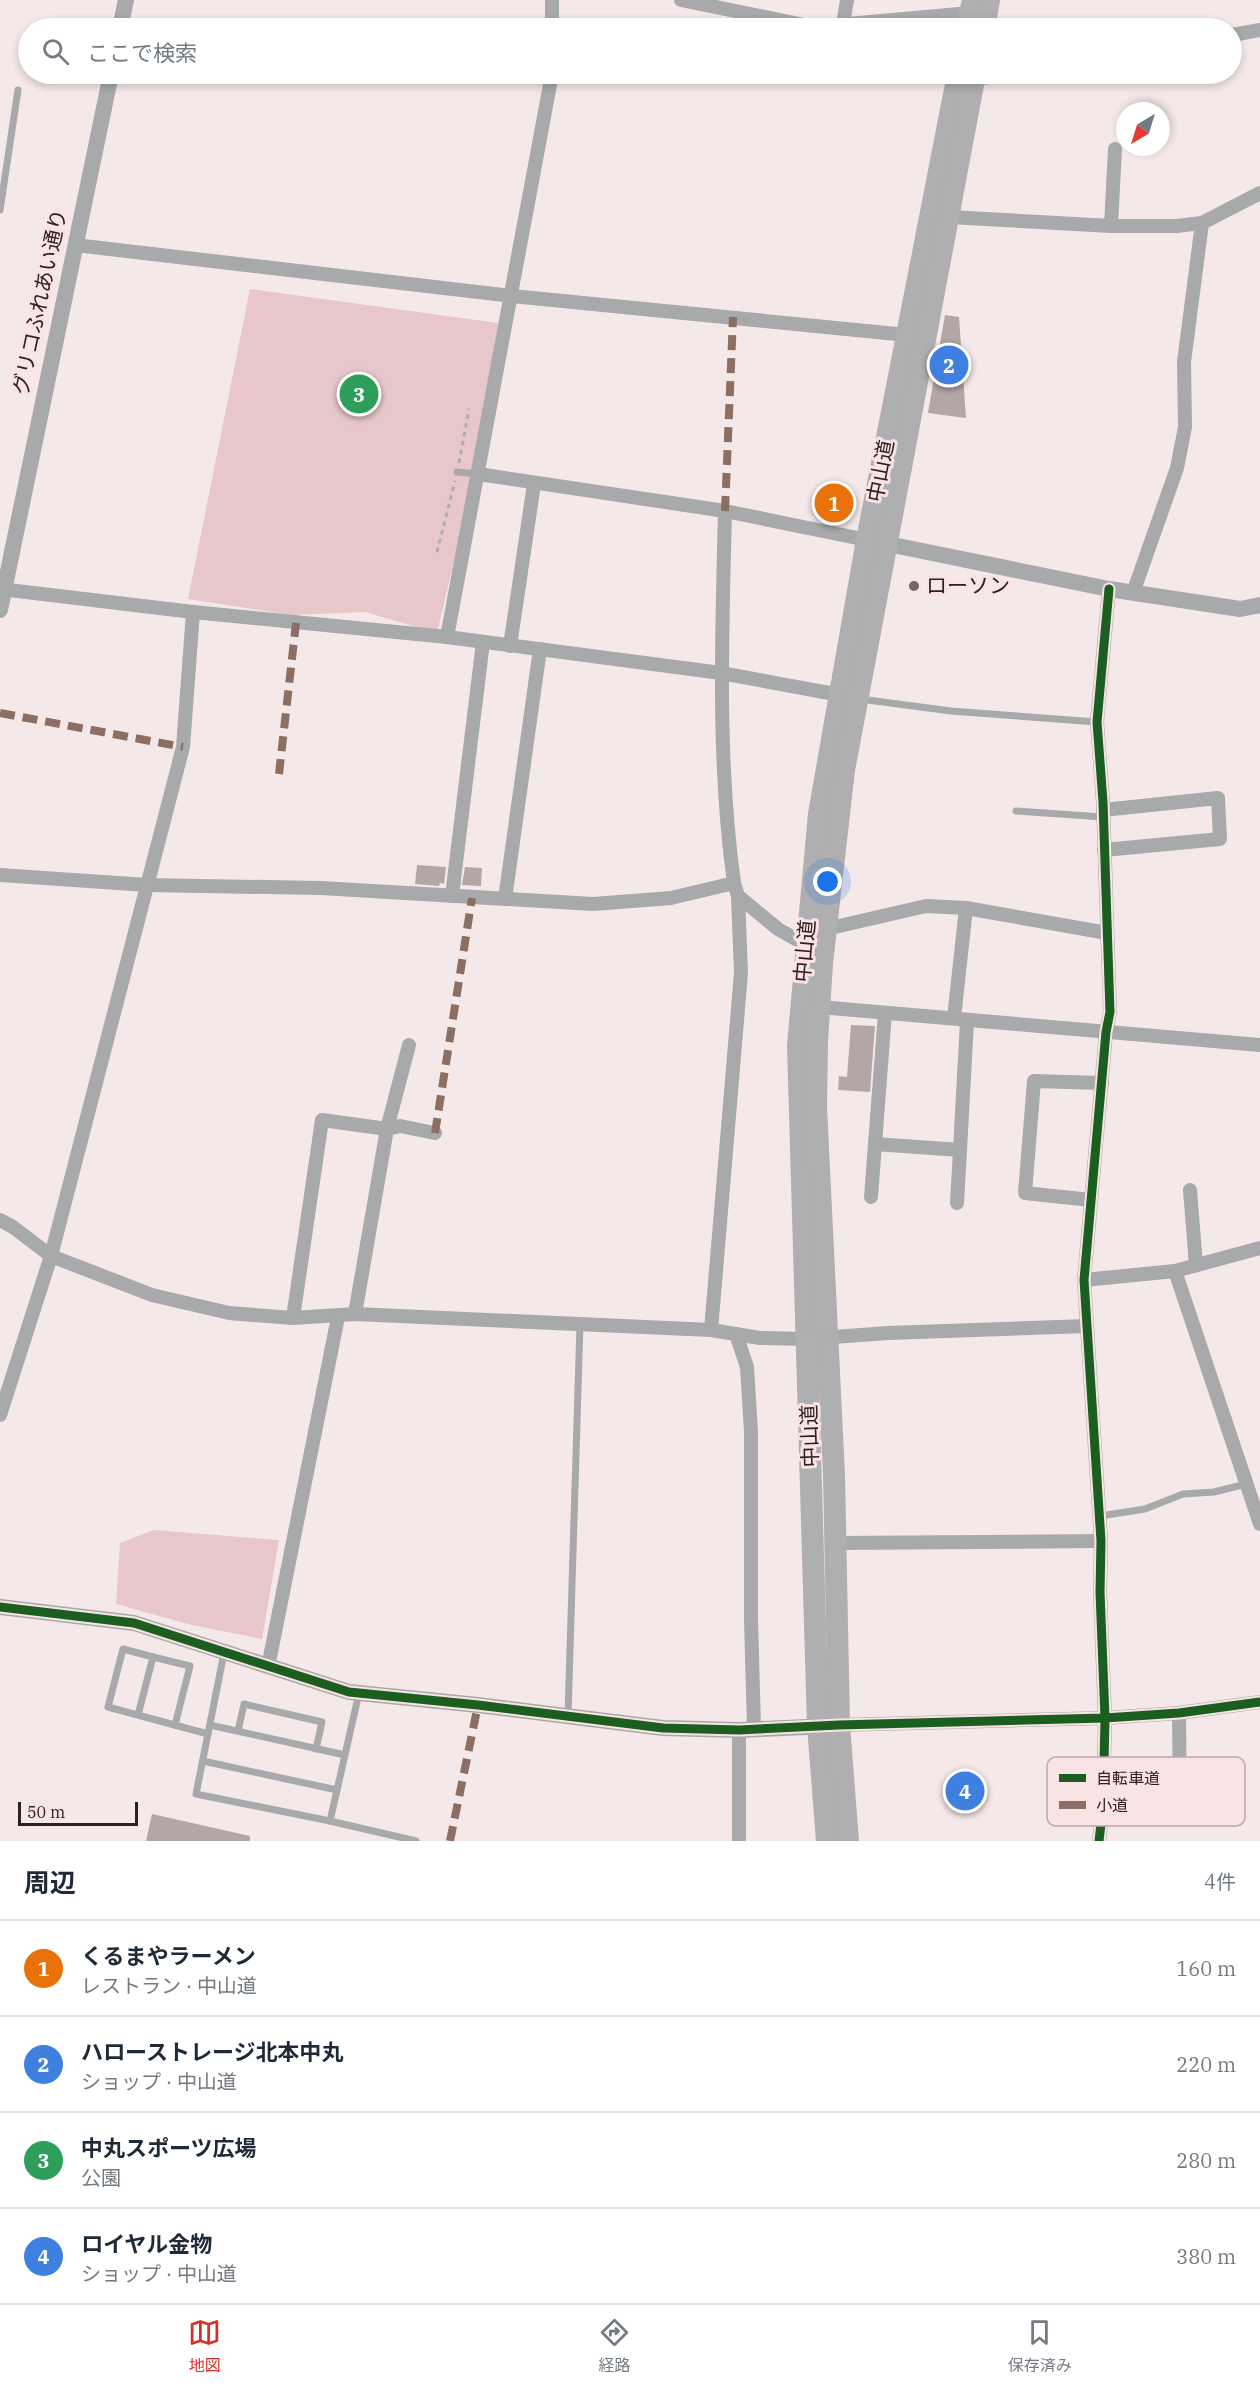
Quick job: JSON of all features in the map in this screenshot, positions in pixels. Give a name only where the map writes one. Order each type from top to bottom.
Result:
[{"type":"highway","points":[[974,18],[989,0]]},
{"type":"highway","name":"中山道","points":[[878,542],[907,334],[967,84]]},
{"type":"highway","name":"中山道","points":[[827,1841],[828,1726],[836,1543],[818,1337],[798,1045],[806,945],[819,814],[849,697],[878,542],[949,217],[968,84]]},
{"type":"highway","name":"中山道","points":[[848,1841],[828,1726],[812,1457],[818,1337],[816,1107],[819,1007],[844,770],[849,697]]},
{"type":"street","points":[[122,18],[126,0]]},
{"type":"street","points":[[552,0],[552,18]]},
{"type":"street","points":[[681,0],[745,7],[783,18]]},
{"type":"street","points":[[844,18],[847,0]]},
{"type":"street","points":[[1242,33],[1260,30]]},
{"type":"street","name":"グリコふれあい通り","points":[[0,610],[2,589],[109,84]]},
{"type":"street","points":[[447,637],[550,84]]},
{"type":"street","points":[[1111,226],[1115,149]]},
{"type":"street","points":[[949,217],[1111,226],[1176,226],[1202,223],[1260,193]]},
{"type":"street","points":[[1132,593],[1177,468],[1185,427],[1184,362],[1202,223]]},
{"type":"street","points":[[75,245],[512,296],[907,334]]},
{"type":"street","points":[[478,474],[725,511],[1132,593],[1240,609],[1260,606]]},
{"type":"street","points":[[510,646],[534,484]]},
{"type":"street","points":[[711,1330],[741,973],[736,890],[727,832],[721,673],[725,511]]},
{"type":"street","points":[[2,589],[193,612],[447,637],[721,673],[849,697]]},
{"type":"street","points":[[1104,1757],[1100,1516],[1084,1280],[1106,1032],[1110,1012],[1103,813],[1097,722],[1109,589]]},
{"type":"street","points":[[0,1415],[51,1256],[183,747],[193,612]]},
{"type":"street","points":[[452,896],[483,642]]},
{"type":"street","points":[[505,899],[540,650]]},
{"type":"street","points":[[1103,813],[1218,798],[1220,839],[1104,850]]},
{"type":"street","points":[[0,875],[147,885],[321,888],[593,904],[736,890],[778,929],[806,945]]},
{"type":"street","points":[[826,928],[926,906],[966,908],[1107,933]]},
{"type":"street","points":[[957,1203],[966,908]]},
{"type":"street","points":[[819,1007],[1260,1045]]},
{"type":"street","points":[[871,1197],[885,1013]]},
{"type":"street","points":[[355,1314],[387,1129],[410,1045]]},
{"type":"street","points":[[1090,1200],[1025,1193],[1034,1081],[1102,1083]]},
{"type":"street","points":[[293,1318],[322,1120],[387,1129],[400,1126],[435,1133]]},
{"type":"street","points":[[875,1144],[960,1150]]},
{"type":"street","points":[[1190,1190],[1196,1266]]},
{"type":"street","points":[[0,1220],[14,1227],[51,1256],[152,1295],[229,1313],[293,1318],[338,1317],[355,1314],[580,1323],[711,1330],[760,1338],[1087,1326]]},
{"type":"street","points":[[1084,1280],[1175,1271],[1260,1248]]},
{"type":"street","points":[[1175,1271],[1260,1524]]},
{"type":"street","points":[[268,1667],[338,1317]]},
{"type":"street","points":[[736,1334],[747,1367],[751,1432],[751,1619],[747,1730],[739,1841]]},
{"type":"street","points":[[836,1543],[1101,1541]]},
{"type":"street","points":[[0,1606],[134,1623],[349,1692],[663,1728],[747,1730],[1105,1718],[1179,1713],[1260,1702]]},
{"type":"street","points":[[1179,1713],[1179,1757]]},
{"type":"street","points":[[1099,1841],[1101,1826]]},
{"type":"lane","points":[[0,210],[18,90]]},
{"type":"lane","points":[[457,472],[478,474]]},
{"type":"lane","points":[[849,697],[951,711],[1097,722]]},
{"type":"lane","points":[[1016,811],[1103,813]]},
{"type":"lane","points":[[568,1718],[580,1323]]},
{"type":"lane","points":[[1100,1516],[1145,1509],[1184,1494],[1214,1492],[1246,1484]]},
{"type":"lane","points":[[175,1725],[190,1666],[123,1649],[108,1707],[208,1734]]},
{"type":"lane","points":[[224,1653],[196,1794],[416,1841]]},
{"type":"lane","points":[[138,1715],[153,1657]]},
{"type":"lane","points":[[330,1821],[359,1693]]},
{"type":"lane","points":[[238,1731],[244,1704],[322,1722],[316,1749]]},
{"type":"lane","points":[[210,1725],[345,1755]]},
{"type":"lane","points":[[202,1761],[337,1790]]},
{"type":"path","points":[[461,455],[469,409]]},
{"type":"path","points":[[437,552],[454,485]]},
{"type":"shaded area","points":[[250,289],[498,323],[477,465],[437,633],[365,612],[291,615],[188,599]]},
{"type":"shaded area","points":[[154,1530],[279,1540],[262,1639],[192,1625],[116,1604],[120,1543]]},
{"type":"building","points":[[945,315],[959,317],[966,418],[928,413]]},
{"type":"building","points":[[417,865],[446,867],[444,884],[440,883],[439,886],[415,884]]},
{"type":"building","points":[[465,867],[482,868],[481,886],[462,885]]},
{"type":"building","points":[[851,1025],[875,1026],[870,1092],[838,1090],[839,1076],[847,1077]]},
{"type":"building","points":[[152,1814],[250,1836],[250,1841],[146,1841]]},
{"type":"marked path","points":[[725,511],[733,317]]},
{"type":"marked path","points":[[279,774],[296,623]]},
{"type":"marked path","points":[[0,713],[183,747]]},
{"type":"marked path","points":[[435,1133],[472,898]]},
{"type":"marked path","points":[[450,1841],[478,1705]]},
{"type":"cycle path","points":[[1104,1757],[1101,1541],[1084,1280],[1106,1032],[1110,1012],[1103,802],[1097,722],[1109,589]]},
{"type":"cycle path","points":[[0,1607],[134,1623],[349,1692],[663,1728],[739,1730],[1105,1718],[1179,1713],[1260,1702]]},
{"type":"cycle path","points":[[1099,1841],[1101,1826]]},
{"type":"place","name":"ハローストレージ北本中丸","points":[[949,365]]},
{"type":"place","name":"中丸スポーツ広場","points":[[359,394]]},
{"type":"place","name":"くるまやラーメン","points":[[834,503]]},
{"type":"place","name":"ローソン","points":[[914,586]]},
{"type":"place","name":"ロイヤル金物","points":[[965,1791]]}]
